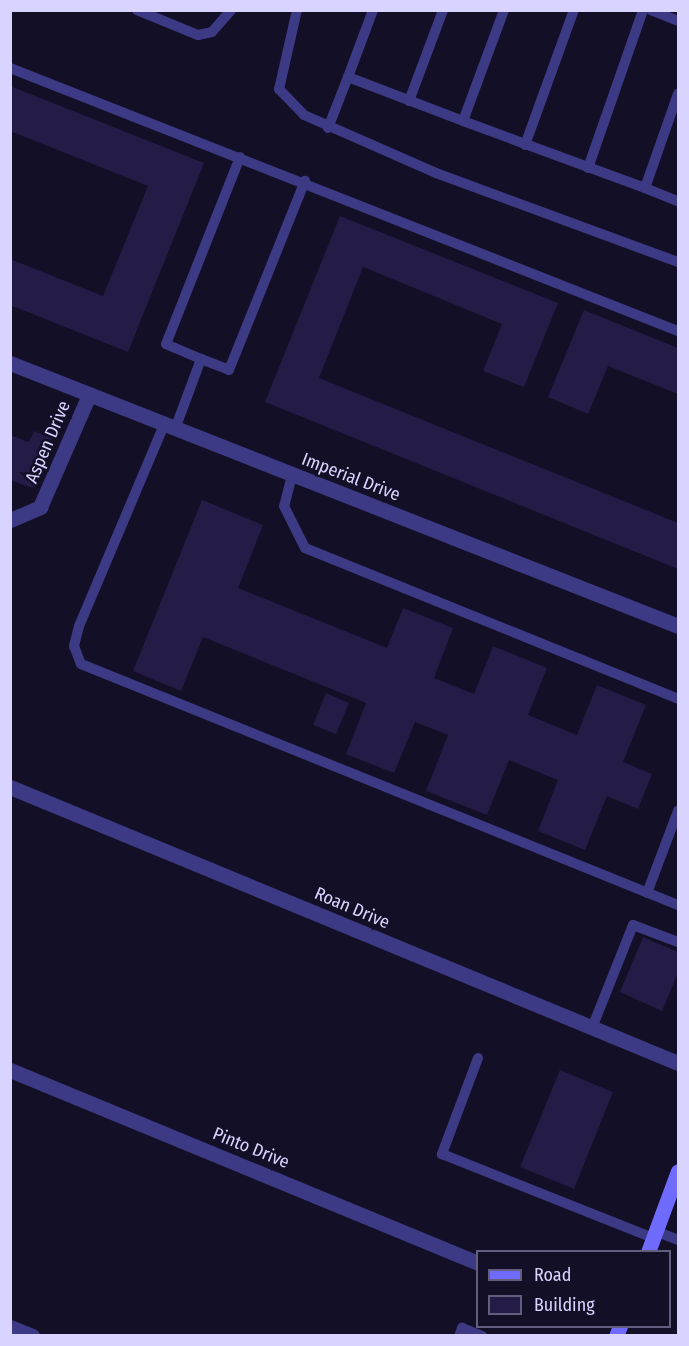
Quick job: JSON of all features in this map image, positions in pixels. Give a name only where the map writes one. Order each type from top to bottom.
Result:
[{"type":"main road","points":[[652,1240],[678,1171]]},
{"type":"street","name":"Imperial Drive","points":[[10,363],[678,626]]},
{"type":"street","name":"Aspen Drive","points":[[10,520],[40,507],[89,394]]},
{"type":"street","name":"Roan Drive","points":[[10,787],[678,1063]]},
{"type":"street","name":"Pinto Drive","points":[[10,1070],[476,1263]]},
{"type":"street","points":[[10,1327],[32,1335]]},
{"type":"lane","points":[[137,10],[159,15],[198,35],[212,32],[231,10]]},
{"type":"lane","points":[[297,10],[279,89],[304,115],[328,128],[678,262]]},
{"type":"lane","points":[[328,128],[373,10]]},
{"type":"lane","points":[[409,101],[443,10]]},
{"type":"lane","points":[[463,121],[504,10]]},
{"type":"lane","points":[[525,145],[574,10]]},
{"type":"lane","points":[[588,168],[644,10]]},
{"type":"lane","points":[[651,10],[678,21]]},
{"type":"lane","points":[[10,69],[305,181],[678,331]]},
{"type":"lane","points":[[348,77],[678,201]]},
{"type":"lane","points":[[645,188],[678,94]]},
{"type":"lane","points":[[240,157],[166,344],[229,370],[305,181]]},
{"type":"lane","points":[[201,359],[79,626],[74,646],[81,664],[678,905]]},
{"type":"lane","points":[[292,475],[284,506],[305,548],[678,699]]},
{"type":"lane","points":[[647,893],[678,811]]},
{"type":"lane","points":[[592,1028],[633,925],[678,942]]},
{"type":"lane","points":[[478,1058],[442,1154],[652,1240],[678,1240]]},
{"type":"lane","points":[[459,1335],[462,1328],[482,1335]]},
{"type":"building","points":[[10,86],[204,163],[128,352],[10,305],[10,259],[103,296],[148,186],[10,131]]},
{"type":"building","points":[[340,216],[558,303],[524,387],[483,371],[502,324],[363,267],[319,378],[678,523],[678,569],[265,402]]},
{"type":"building","points":[[584,310],[678,348],[678,394],[608,366],[588,414],[548,397]]},
{"type":"building","points":[[34,431],[52,438],[32,488],[10,480],[10,435],[29,442]]},
{"type":"building","points":[[202,500],[263,525],[238,588],[387,648],[403,608],[453,628],[434,678],[474,694],[493,646],[547,668],[528,715],[577,735],[597,685],[646,705],[623,762],[652,774],[638,809],[607,796],[585,850],[538,831],[558,780],[509,760],[487,815],[426,791],[448,735],[415,722],[394,773],[346,754],[366,703],[203,637],[181,691],[133,671]]},
{"type":"building","points":[[326,693],[349,703],[336,734],[313,725]]},
{"type":"building","points":[[643,937],[678,952],[678,973],[662,1011],[620,992]]},
{"type":"building","points":[[560,1070],[613,1092],[574,1189],[520,1167]]}]
